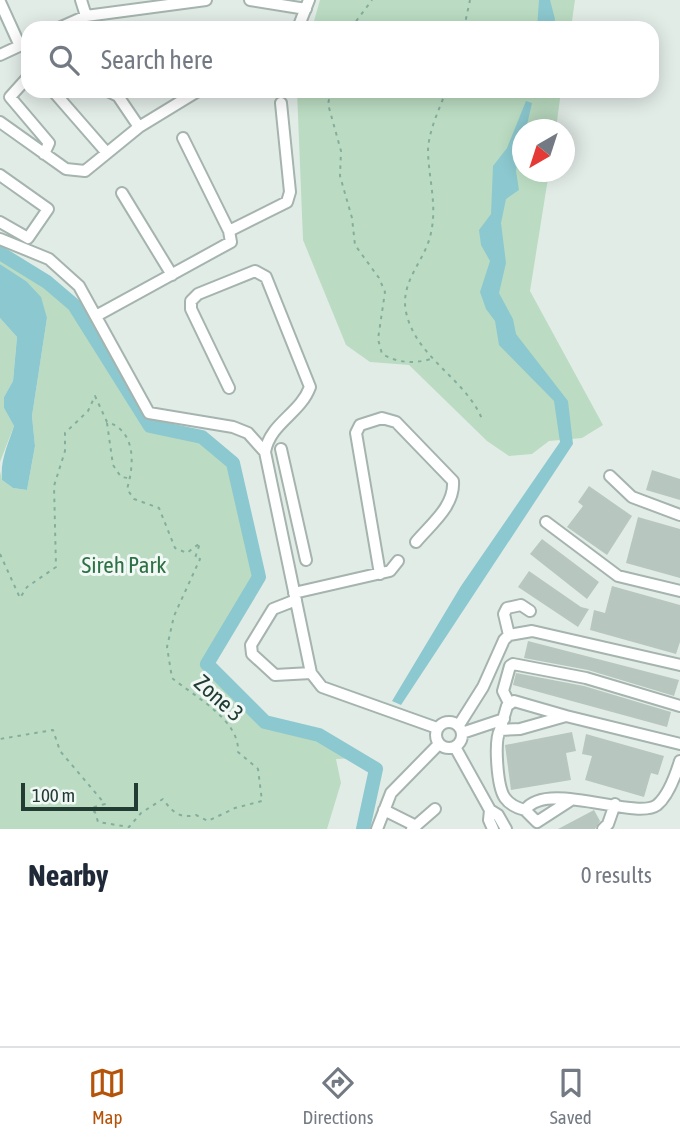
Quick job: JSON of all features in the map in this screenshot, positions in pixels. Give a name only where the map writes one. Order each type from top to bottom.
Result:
[{"type":"street","points":[[81,0],[86,16]]},
{"type":"street","points":[[75,21],[86,16],[154,2],[206,0]]},
{"type":"street","points":[[250,0],[308,4],[301,21]]},
{"type":"street","points":[[0,2],[21,39]]},
{"type":"street","points":[[0,55],[21,45]]},
{"type":"street","points":[[21,83],[9,94],[49,144],[44,153]]},
{"type":"street","points":[[59,98],[107,153]]},
{"type":"street","points":[[119,98],[139,127]]},
{"type":"street","points":[[20,109],[3,124],[66,169],[76,172],[85,171],[139,127],[187,98]]},
{"type":"street","points":[[229,231],[287,202],[290,192],[281,103]]},
{"type":"street","points":[[96,316],[231,243],[229,231],[183,138]]},
{"type":"street","points":[[0,174],[48,211],[28,238],[0,222]]},
{"type":"street","points":[[122,193],[172,275]]},
{"type":"street","points":[[0,239],[60,266],[79,286],[149,413],[233,427],[248,433],[265,452]]},
{"type":"street","points":[[229,388],[191,309],[191,301],[198,294],[255,271],[266,277],[310,387],[305,400],[271,433],[265,452],[311,673],[322,687],[437,729]]},
{"type":"street","points":[[380,573],[356,433],[360,425],[382,418],[396,422],[453,481],[454,493],[448,505],[416,542]]},
{"type":"street","points":[[281,449],[306,560]]},
{"type":"street","points":[[610,476],[632,498],[680,515]]},
{"type":"street","points":[[271,481],[287,477]]},
{"type":"street","points":[[546,522],[618,576],[680,591]]},
{"type":"street","points":[[284,544],[302,541]]},
{"type":"street","points":[[311,673],[275,675],[252,654],[251,645],[273,609],[295,596],[390,572],[398,561]]},
{"type":"street","points":[[509,635],[504,614],[507,608],[521,605],[530,611]]},
{"type":"street","points":[[566,716],[520,729],[502,724],[460,729],[447,722],[437,729],[435,737],[439,744],[446,748],[455,747],[461,741],[460,729],[500,646],[509,635],[532,631],[680,666]]},
{"type":"street","points":[[571,800],[538,825],[525,810],[510,804],[503,793],[496,742],[509,703],[503,691],[510,666],[513,664],[586,678],[680,706]]},
{"type":"street","points":[[509,703],[518,701],[566,716],[680,744]]},
{"type":"street","points":[[377,829],[391,793],[403,777],[439,744]]},
{"type":"street","points":[[455,747],[491,810],[498,815],[506,829]]},
{"type":"street","points":[[525,810],[531,804],[542,801],[571,800],[615,804],[638,810],[657,805],[680,761]]},
{"type":"street","points":[[603,829],[608,824],[615,804]]},
{"type":"street","points":[[384,810],[414,827],[435,810]]},
{"type":"street","points":[[491,810],[489,820],[494,829]]},
{"type":"path","points":[[356,21],[372,0]]},
{"type":"path","points":[[466,21],[470,0]]},
{"type":"path","points":[[329,98],[328,104],[341,151],[340,176],[352,218],[355,244],[379,278],[385,292],[378,339],[382,354],[394,361],[417,363],[432,359]]},
{"type":"path","points":[[444,98],[428,151],[435,212],[429,240],[407,288],[407,312],[432,359],[464,390],[482,419]]},
{"type":"path","points":[[0,554],[20,598],[27,587],[56,567],[54,486],[65,451],[65,433],[88,411],[95,396],[107,422],[113,465],[121,477],[130,479],[133,455],[127,438],[117,425],[107,422]]},
{"type":"path","name":"Zone 3","points":[[0,739],[53,730],[60,751],[105,804],[87,809],[95,812],[99,822],[129,827],[141,813],[163,799],[184,818],[196,814],[208,821],[235,808],[262,802],[258,769],[238,752],[239,737],[229,724],[172,678],[167,647],[174,616],[200,559],[195,558],[200,543],[187,553],[175,548],[159,508],[134,499],[127,489],[130,479]]},
{"type":"green space","points":[[320,0],[575,0],[572,21],[314,21]]},
{"type":"green space","points":[[297,98],[560,98],[557,119],[512,119],[512,182],[547,182],[530,291],[603,425],[582,438],[549,441],[532,454],[509,456],[487,441],[409,365],[370,362],[346,345],[303,240]]},
{"type":"green space","name":"Sireh Park","points":[[0,253],[47,282],[74,305],[150,426],[202,437],[233,463],[259,577],[207,664],[265,722],[319,735],[357,758],[336,759],[341,783],[327,829],[0,829],[0,471],[2,480],[13,488],[27,490],[35,446],[32,416],[47,318],[26,281],[0,264]]},
{"type":"green space","points":[[0,318],[17,337],[13,381],[4,397],[4,408],[14,426],[0,462]]},
{"type":"water","points":[[539,0],[550,0],[555,21],[538,21]]},
{"type":"water","points":[[526,101],[532,103],[528,119],[519,119]]},
{"type":"water","points":[[512,136],[512,182],[518,182],[519,190],[506,199],[501,223],[506,263],[499,293],[513,319],[516,334],[568,401],[573,444],[401,705],[392,701],[461,586],[560,442],[554,401],[499,345],[495,321],[486,309],[480,292],[490,261],[481,245],[479,230],[491,214],[493,166],[507,148]]},
{"type":"water","points":[[0,264],[26,281],[41,297],[47,318],[32,416],[35,446],[27,490],[13,488],[2,480],[3,459],[14,426],[4,408],[4,397],[13,381],[17,337],[0,318]]},
{"type":"building","points":[[652,470],[680,479],[680,500],[646,490]]},
{"type":"building","points":[[589,486],[632,516],[607,555],[567,527],[583,506],[578,502]]},
{"type":"building","points":[[638,517],[680,529],[680,578],[626,563]]},
{"type":"building","points":[[542,539],[599,582],[587,599],[530,554]]},
{"type":"building","points":[[529,571],[581,607],[589,609],[578,627],[518,587]]},
{"type":"building","points":[[612,586],[680,605],[680,642],[676,654],[590,630],[594,610],[605,613]]},
{"type":"building","points":[[528,641],[679,680],[674,696],[588,670],[524,658]]},
{"type":"building","points":[[516,673],[584,686],[671,712],[667,727],[513,685]]},
{"type":"building","points":[[572,732],[576,751],[566,753],[571,780],[511,790],[505,745]]},
{"type":"building","points":[[586,734],[664,756],[658,775],[651,773],[644,797],[585,780],[592,756],[582,754]]},
{"type":"building","points":[[594,810],[600,821],[595,829],[558,829]]},
{"type":"waterway","points":[[0,253],[47,282],[74,305],[150,426],[202,437],[233,463],[259,577],[207,664],[265,722],[319,735],[376,769],[363,829]]}]
